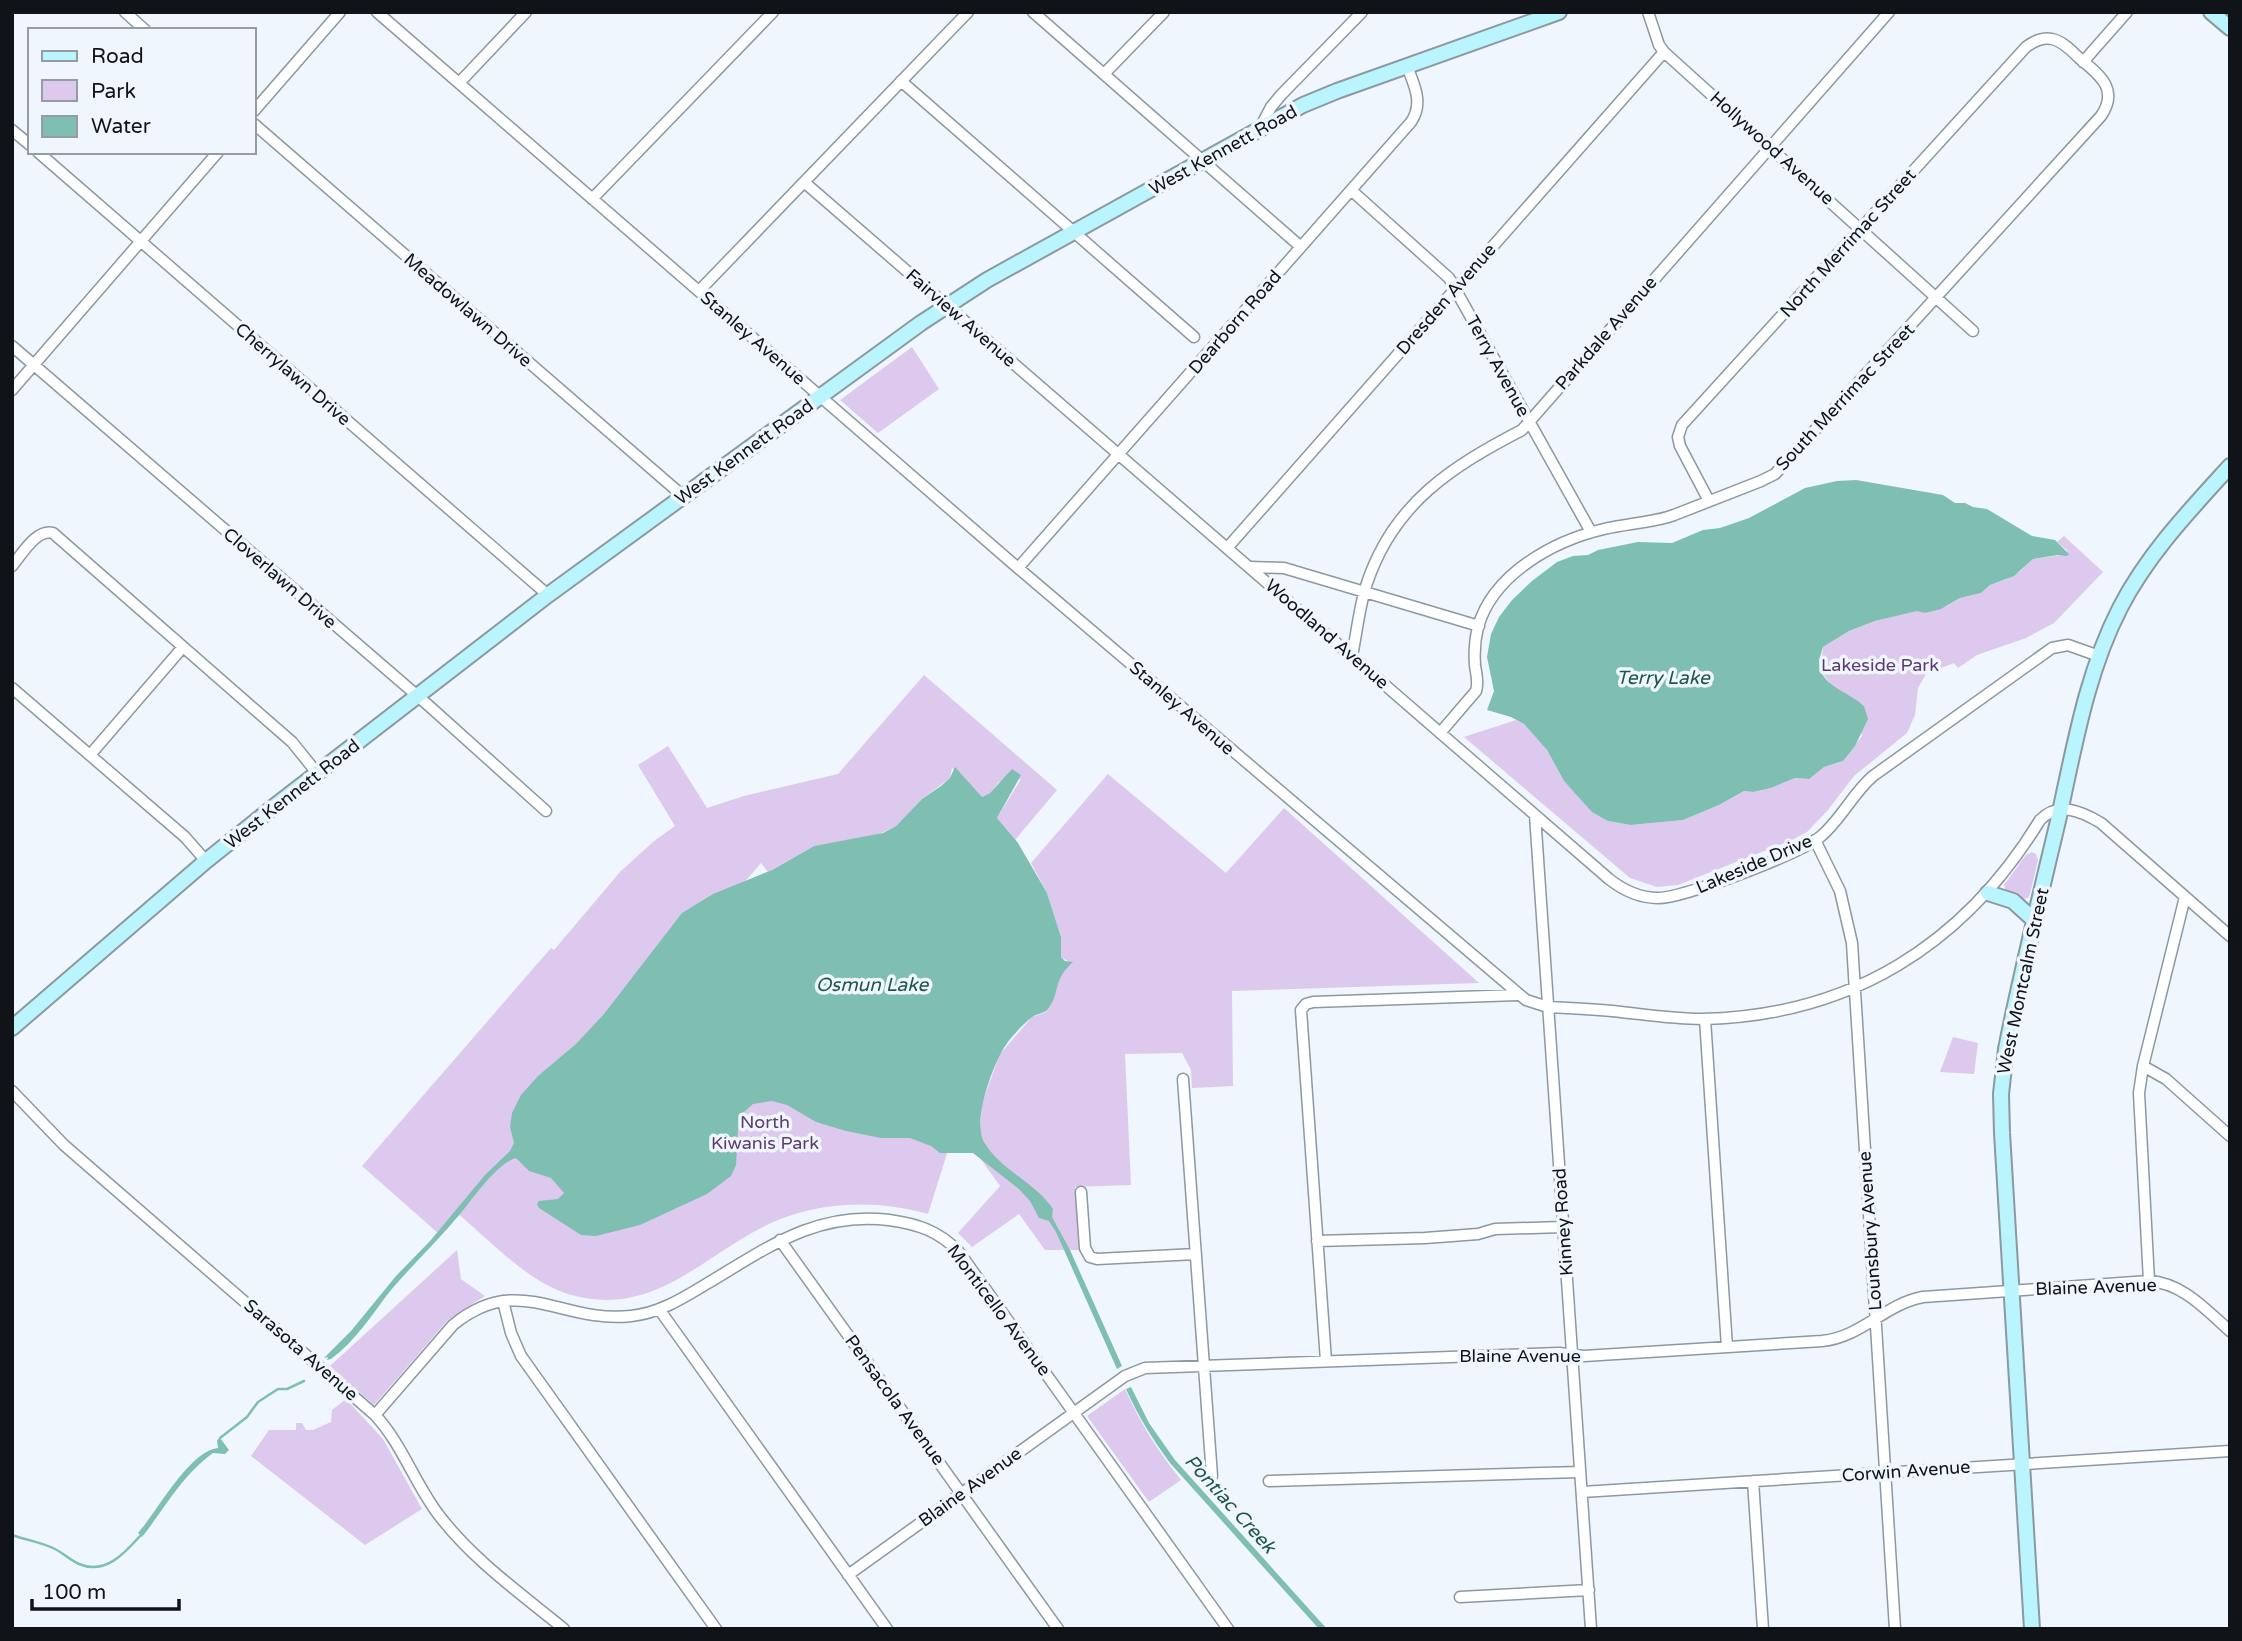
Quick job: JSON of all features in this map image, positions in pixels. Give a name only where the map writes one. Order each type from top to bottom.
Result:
[{"type":"street","points":[[125,12],[143,28]]},
{"type":"street","points":[[256,109],[340,12]]},
{"type":"street","name":"Stanley Avenue","points":[[377,12],[1018,568],[1518,995],[1532,1003],[1548,1007],[1705,1019],[1749,1016],[1824,999],[1886,972],[1951,928],[1988,892],[2021,850],[2040,820],[2049,812],[2060,809]]},
{"type":"street","points":[[459,83],[526,12]]},
{"type":"street","points":[[592,199],[773,12]]},
{"type":"street","points":[[699,291],[968,12]]},
{"type":"street","points":[[1033,12],[1301,247]]},
{"type":"street","points":[[1104,74],[1164,12]]},
{"type":"street","points":[[1260,128],[1271,107],[1362,12]]},
{"type":"street","name":"West Kennett Road","points":[[12,1028],[206,861],[317,773],[548,595],[946,306],[1202,160],[1320,98],[1559,12]]},
{"type":"street","name":"Hollywood Avenue","points":[[1648,12],[1658,45],[1664,52],[1973,331]]},
{"type":"street","name":"Parkdale Avenue","points":[[1352,656],[1364,592],[1384,544],[1414,502],[1448,472],[1522,430],[1889,12]]},
{"type":"street","points":[[2083,62],[2127,12]]},
{"type":"street","points":[[2211,12],[2230,29]]},
{"type":"street","name":"North Merrimac Street","points":[[1709,501],[1679,446],[1678,437],[1682,425],[2029,44],[2041,39],[2055,40],[2083,62]]},
{"type":"street","name":"Dresden Avenue","points":[[1227,547],[1664,52]]},
{"type":"street","name":"South Merrimac Street","points":[[1440,733],[1476,691],[1478,683],[1475,651],[1479,626],[1489,601],[1513,574],[1546,552],[1591,532],[1661,519],[1761,481],[1778,471],[2104,112],[2108,97],[2106,86],[2102,78],[2083,62]]},
{"type":"street","name":"Dearborn Road","points":[[1018,568],[1415,116],[1418,97],[1407,65]]},
{"type":"street","points":[[901,81],[1194,337]]},
{"type":"street","name":"Meadowlawn Drive","points":[[256,126],[682,496]]},
{"type":"street","points":[[12,130],[28,143]]},
{"type":"street","name":"Cherrylawn Drive","points":[[40,154],[548,595]]},
{"type":"street","points":[[12,390],[216,154]]},
{"type":"street","name":"Fairview Avenue","points":[[804,182],[1119,454]]},
{"type":"street","name":"Terry Avenue","points":[[1351,190],[1449,278],[1591,532]]},
{"type":"street","name":"Cloverlawn Drive","points":[[12,346],[417,696],[545,811]]},
{"type":"street","name":"Woodland Avenue","points":[[1119,454],[1535,815]]},
{"type":"street","name":"West Montcalm Street","points":[[2032,1629],[2001,1094],[2006,1049],[2085,700],[2099,656],[2121,607],[2146,564],[2230,466]]},
{"type":"street","points":[[12,566],[40,534],[51,532],[292,742],[317,773]]},
{"type":"street","points":[[1251,567],[1284,568],[1479,626]]},
{"type":"street","name":"Lakeside Drive","points":[[1535,815],[1618,886],[1634,894],[1653,898],[1686,893],[1794,852],[1815,841],[1873,776],[2052,648],[2068,645],[2099,656]]},
{"type":"street","points":[[90,755],[183,647]]},
{"type":"street","points":[[12,688],[185,837],[206,861]]},
{"type":"street","points":[[2060,809],[2080,812],[2101,823],[2230,936]]},
{"type":"street","name":"Kinney Road","points":[[1535,815],[1591,1629]]},
{"type":"street","name":"Lounsbury Avenue","points":[[1815,841],[1845,905],[1851,933],[1895,1629]]},
{"type":"street","points":[[1988,892],[2013,901],[2035,921]]},
{"type":"street","points":[[2149,1281],[2138,1105],[2143,1066],[2185,897]]},
{"type":"street","points":[[1326,1361],[1300,1015],[1304,1006],[1313,1002],[1518,995]]},
{"type":"street","points":[[1705,1019],[1727,1347]]},
{"type":"street","points":[[2143,1066],[2166,1079],[2230,1136]]},
{"type":"street","points":[[1183,1080],[1212,1476]]},
{"type":"street","name":"Sarasota Avenue","points":[[12,1091],[64,1145],[375,1415],[392,1435],[427,1499],[455,1535],[483,1562],[564,1629]]},
{"type":"street","points":[[1082,1192],[1085,1248],[1089,1256],[1097,1259],[1196,1254]]},
{"type":"street","name":"Monticello Avenue","points":[[503,1301],[533,1300],[582,1314],[605,1317],[635,1315],[659,1310],[677,1302],[780,1240],[821,1224],[860,1219],[918,1225],[943,1236],[959,1252],[1228,1629]]},
{"type":"street","points":[[1317,1241],[1425,1238],[1478,1234],[1495,1229],[1563,1227]]},
{"type":"street","name":"Pensacola Avenue","points":[[780,1240],[1058,1629]]},
{"type":"street","name":"Blaine Avenue","points":[[848,1575],[1135,1370],[1149,1367],[1559,1353],[1584,1356],[1828,1341],[1852,1334],[1894,1307],[1915,1298],[2149,1281],[2171,1285],[2184,1292],[2230,1331]]},
{"type":"street","points":[[375,1415],[453,1325],[474,1311],[503,1301],[511,1333],[521,1356],[716,1629]]},
{"type":"street","points":[[659,1310],[887,1629]]},
{"type":"street","name":"Corwin Avenue","points":[[1582,1492],[2230,1451]]},
{"type":"street","points":[[1269,1481],[1580,1472]]},
{"type":"street","points":[[1753,1481],[1763,1629]]},
{"type":"street","points":[[1460,1597],[1589,1590]]},
{"type":"green space","points":[[912,347],[939,389],[878,433],[840,400]]},
{"type":"green space","name":"Lakeside Park","points":[[2064,536],[2103,572],[2054,623],[2026,638],[1977,655],[1958,668],[1954,663],[1926,674],[1918,688],[1915,715],[1907,733],[1854,776],[1807,832],[1678,885],[1657,887],[1630,878],[1464,737],[1516,720],[1524,724],[1547,750],[1564,781],[1602,817],[1608,821],[1631,825],[1683,820],[1744,791],[1771,788],[1795,778],[1807,779],[1824,767],[1841,762],[1862,736],[1855,699],[1832,686],[1820,670],[1823,647],[1849,631],[1875,621],[1919,610],[1925,613],[1947,606],[1960,598],[1981,593],[1990,585],[2019,572],[2033,559],[2062,555],[2068,551],[2057,542]]},
{"type":"green space","name":"North Kiwanis Park","points":[[924,675],[1057,790],[1015,840],[997,818],[1021,779],[999,782],[990,793],[982,797],[952,768],[950,778],[922,799],[896,826],[875,836],[814,846],[768,872],[761,863],[556,1099],[735,1035],[956,1125],[928,1214],[875,1205],[839,1206],[803,1212],[759,1229],[657,1289],[630,1298],[601,1300],[568,1294],[537,1279],[509,1259],[457,1213],[439,1234],[362,1166],[620,872],[675,826],[638,765],[668,746],[707,808],[744,796],[838,774]]},
{"type":"green space","points":[[1108,774],[1226,873],[1284,808],[1479,983],[1232,991],[1233,1086],[1192,1088],[1191,1070],[1182,1053],[1125,1054],[1131,1185],[1075,1187],[1079,1250],[1045,1250],[1019,1214],[972,1247],[958,1233],[1000,1186],[980,1158],[984,1142],[980,1132],[982,1103],[1000,1054],[1032,1017],[1046,1012],[1050,1007],[1060,975],[1071,963],[1061,957],[1061,937],[1047,893],[1031,863]]},
{"type":"green space","points":[[2032,852],[2038,860],[2030,894],[2028,898],[2021,899],[2006,891],[2004,885],[2026,855]]},
{"type":"green space","points":[[1953,1037],[1978,1043],[1974,1074],[1940,1072]]},
{"type":"green space","points":[[457,1250],[461,1279],[485,1296],[448,1320],[374,1405],[330,1366]]},
{"type":"green space","points":[[1125,1389],[1150,1436],[1181,1480],[1149,1502],[1087,1416]]},
{"type":"green space","points":[[346,1399],[383,1439],[422,1509],[365,1545],[251,1456],[269,1430],[296,1430],[296,1423],[302,1423],[306,1430],[313,1430],[331,1422],[332,1410]]},
{"type":"water","name":"Terry Lake","points":[[1856,480],[1943,495],[1955,503],[1987,509],[2032,536],[2055,540],[2069,554],[2033,559],[2014,576],[1990,585],[1981,593],[1960,598],[1941,609],[1925,613],[1917,611],[1875,621],[1849,631],[1823,647],[1820,660],[1825,677],[1864,706],[1868,719],[1855,746],[1843,761],[1824,767],[1809,779],[1795,778],[1771,788],[1744,791],[1683,820],[1631,825],[1608,821],[1592,812],[1564,781],[1547,750],[1524,724],[1487,710],[1494,691],[1487,657],[1491,634],[1499,617],[1532,581],[1557,562],[1638,542],[1672,543],[1703,530],[1720,528],[1749,518],[1805,488]]},
{"type":"water","name":"Osmun Lake","points":[[955,767],[982,797],[990,793],[1012,769],[1021,775],[997,818],[1018,843],[1047,893],[1061,937],[1061,957],[1065,961],[1073,962],[1059,980],[1049,1008],[1033,1016],[1003,1050],[984,1098],[981,1133],[991,1152],[1037,1191],[1053,1209],[1052,1217],[1070,1250],[1122,1366],[1117,1369],[1049,1221],[1039,1218],[1030,1201],[1019,1189],[973,1153],[940,1153],[931,1146],[910,1138],[881,1138],[846,1131],[816,1122],[787,1105],[772,1101],[753,1104],[744,1112],[738,1130],[736,1165],[731,1176],[707,1194],[640,1225],[596,1236],[581,1235],[539,1208],[539,1201],[558,1199],[564,1193],[551,1178],[529,1171],[516,1158],[508,1162],[485,1183],[452,1224],[399,1280],[348,1344],[331,1359],[324,1358],[351,1331],[485,1175],[510,1151],[514,1143],[510,1127],[512,1113],[521,1095],[604,1014],[682,913],[713,894],[772,870],[814,846],[883,833],[896,826],[922,799],[950,778]]},
{"type":"water","points":[[1131,1387],[1149,1423],[1175,1460],[1327,1629],[1319,1629],[1170,1463],[1136,1409],[1126,1389]]},
{"type":"water","points":[[220,1438],[229,1450],[225,1454],[213,1453],[193,1470],[142,1537],[138,1533],[174,1484],[196,1460],[218,1448],[217,1440]]},
{"type":"waterway","points":[[220,1438],[247,1417],[258,1402],[278,1389],[287,1389],[304,1381]]},
{"type":"waterway","points":[[12,1535],[50,1547],[88,1567],[106,1565],[113,1561],[140,1536]]},
{"type":"water label","name":"Pontiac Creek","points":[[1230,1504]]}]
